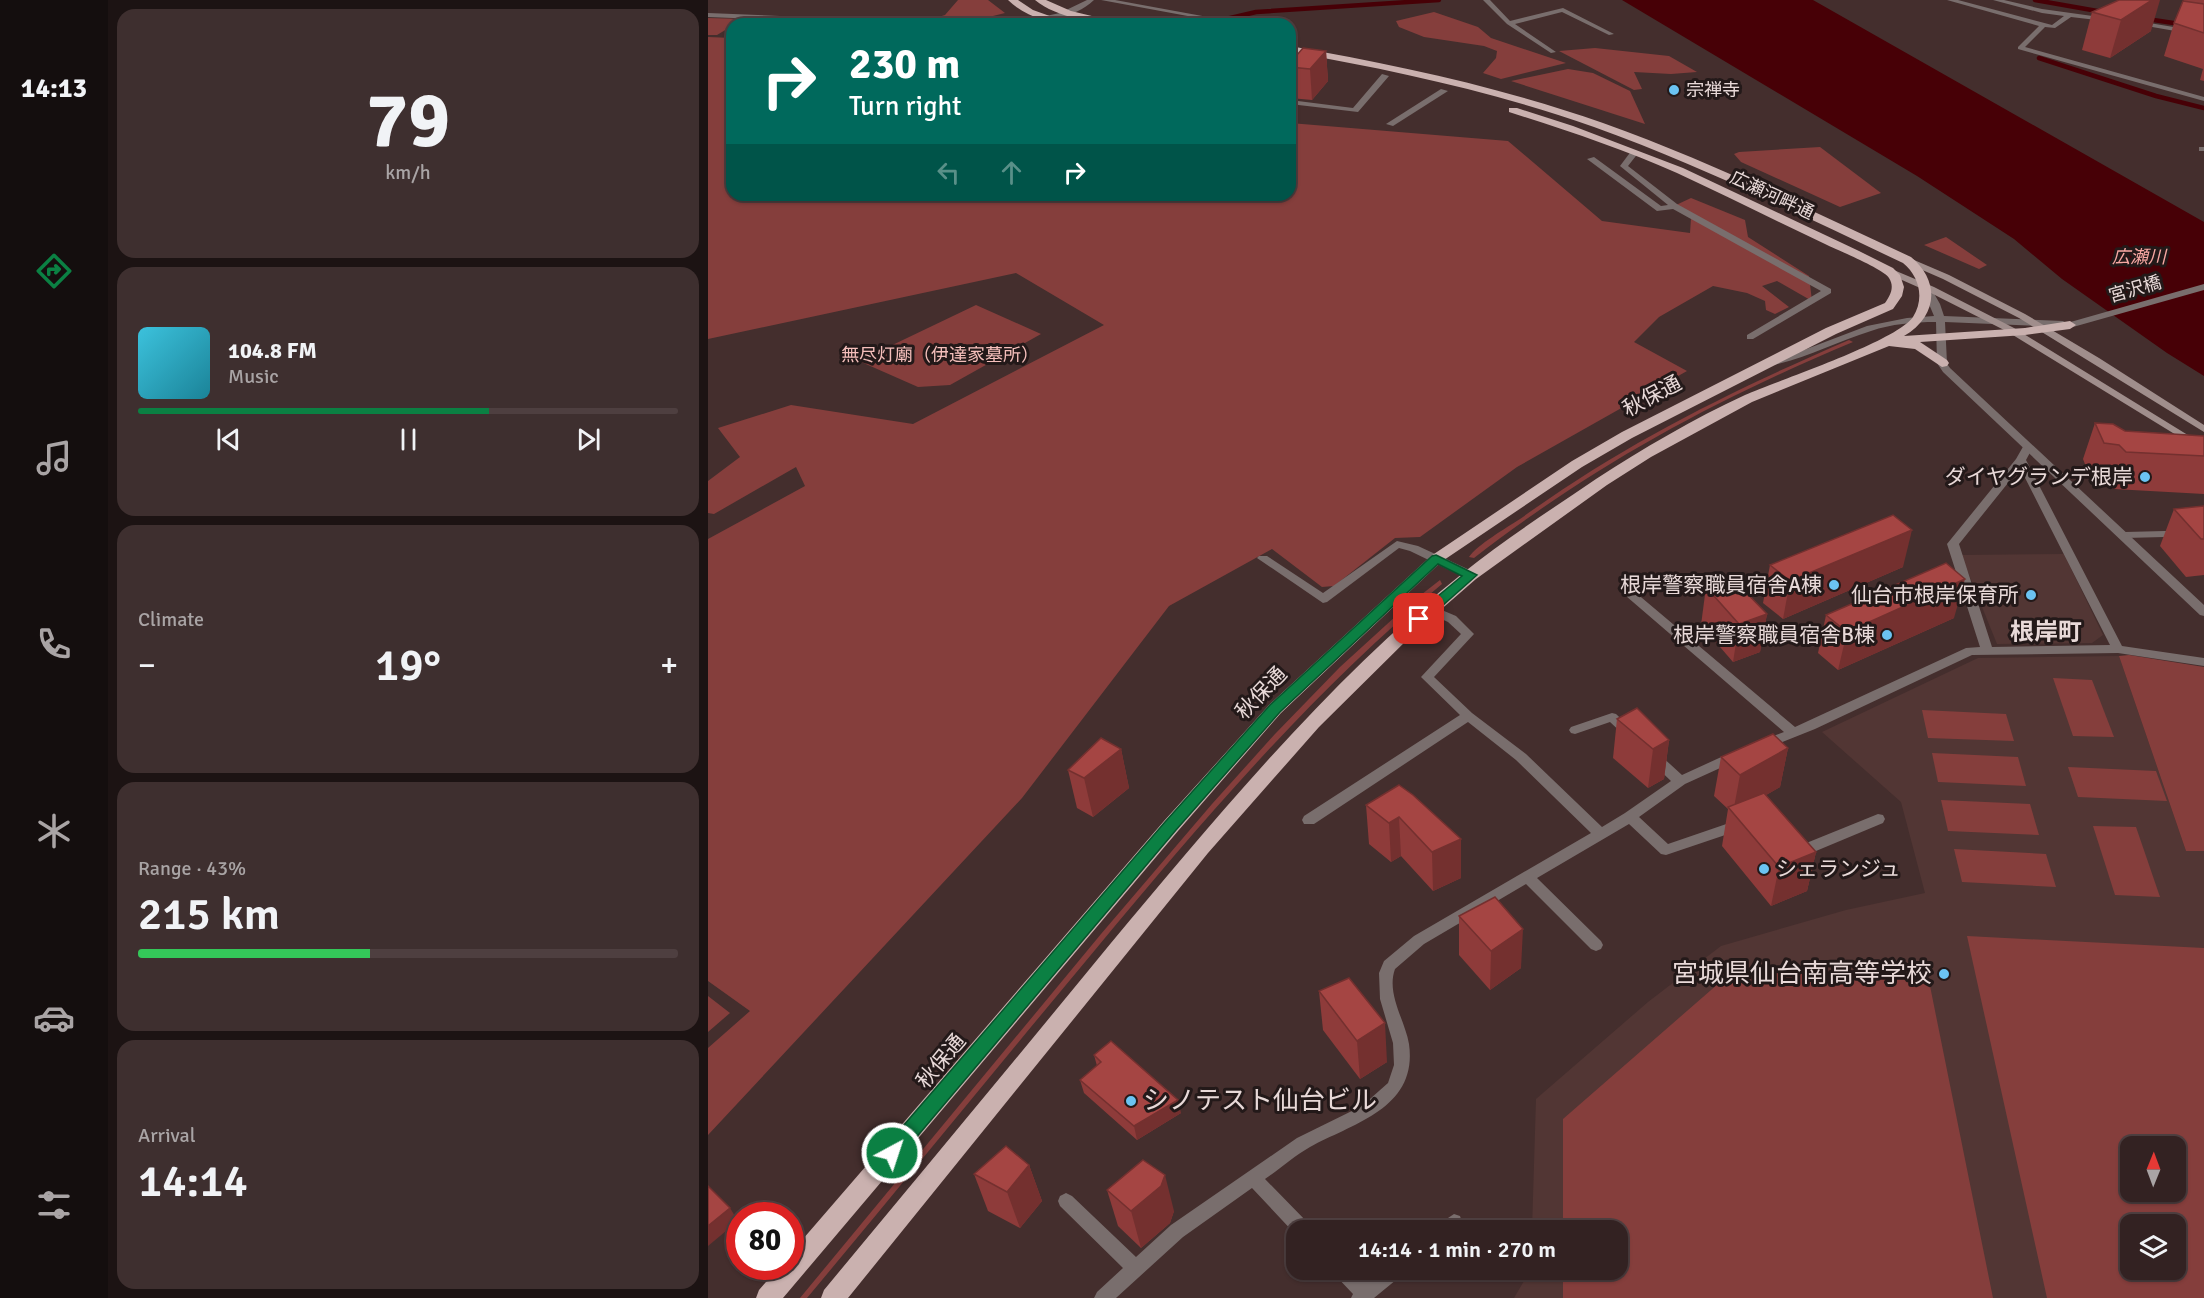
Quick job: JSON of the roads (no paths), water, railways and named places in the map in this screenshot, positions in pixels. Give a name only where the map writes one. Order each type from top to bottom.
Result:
[{"type":"highway","points":[[1012,0],[1045,18]]},
{"type":"highway","points":[[1039,0],[1068,13],[1092,18]]},
{"type":"highway","name":"広瀬河畔通","points":[[1296,50],[1412,72],[1556,111],[1640,140],[1738,181],[1907,260]]},
{"type":"highway","name":"広瀬河畔通","points":[[1296,59],[1385,76],[1511,109],[1635,152],[1679,170],[1889,271]]},
{"type":"highway","points":[[1884,344],[1918,320],[1926,297],[1925,285],[1918,270],[1907,260]]},
{"type":"highway","name":"秋保通","points":[[768,1298],[1163,835],[1275,709],[1436,559],[1617,441],[1681,406],[1831,331],[1889,306],[1896,296],[1898,287],[1896,278],[1889,271]]},
{"type":"highway","points":[[833,1298],[1201,848],[1313,723],[1430,609],[1470,575],[1602,482],[1703,422],[1789,380],[1884,344],[1944,337],[2015,333],[2041,327],[2072,324]]},
{"type":"highway","points":[[1884,344],[1919,346],[1942,363]]},
{"type":"main road","name":"広瀬河畔通","points":[[1907,260],[1982,294],[2041,327],[2204,429]]},
{"type":"main road","name":"広瀬河畔通","points":[[1889,271],[1925,285],[2015,333],[2204,449]]},
{"type":"street","points":[[1050,18],[1082,7],[1091,0]]},
{"type":"street","points":[[1104,0],[1208,18]]},
{"type":"street","points":[[1486,0],[1509,23],[1553,52]]},
{"type":"street","points":[[1950,0],[2053,27],[2070,14]]},
{"type":"street","points":[[1996,0],[2118,21]]},
{"type":"street","points":[[1509,23],[1563,10],[1611,34]]},
{"type":"street","points":[[708,15],[780,18]]},
{"type":"street","points":[[2129,22],[2204,34]]},
{"type":"street","points":[[2044,25],[2020,48],[2204,99]]},
{"type":"street","points":[[1296,103],[1355,110],[1385,76]]},
{"type":"street","points":[[1390,124],[1444,91]]},
{"type":"street","points":[[1635,152],[1624,166],[1674,206],[1828,291],[1750,337]]},
{"type":"street","points":[[1591,159],[1660,209],[1674,206]]},
{"type":"street","points":[[1925,285],[1937,304],[1944,337],[1942,363],[1953,377],[2125,535],[2204,612]]},
{"type":"street","name":"宮沢橋","points":[[2072,324],[2204,287]]},
{"type":"street","points":[[1769,363],[1793,360],[1860,331],[1884,324],[1940,320],[2041,327]]},
{"type":"street","points":[[1987,650],[1953,544],[2021,460],[2028,447]]},
{"type":"street","points":[[2021,460],[2118,649]]},
{"type":"street","points":[[2125,535],[2204,533]]},
{"type":"street","points":[[1263,558],[1323,599],[1397,544],[1414,548],[1470,575]]},
{"type":"street","points":[[1624,590],[1794,733]]},
{"type":"street","points":[[1430,609],[1452,619],[1468,634],[1427,677],[1468,716],[1521,757],[1600,833]]},
{"type":"street","points":[[1103,1298],[1178,1231],[1303,1143],[1368,1111],[1395,1087],[1402,1065],[1401,1043],[1387,999],[1386,973],[1389,965],[1419,940],[1630,817],[1680,781],[1794,733],[1971,651],[2118,649],[2204,662]]},
{"type":"street","points":[[1309,820],[1468,716]]},
{"type":"street","points":[[1575,730],[1612,717],[1680,781]]},
{"type":"street","points":[[1630,817],[1666,850],[1752,820]]},
{"type":"street","points":[[1787,847],[1793,854],[1878,819]]},
{"type":"street","points":[[1527,876],[1596,945]]},
{"type":"street","points":[[1253,1178],[1293,1220]]},
{"type":"street","points":[[1066,1201],[1135,1268]]},
{"type":"street","points":[[1350,1280],[1363,1296],[1383,1280]]},
{"type":"water","name":"広瀬川","points":[[1622,0],[1813,0],[2204,222],[2204,376],[2167,353],[2062,279],[2014,239],[1917,176]]},
{"type":"waterway","points":[[1230,18],[1256,12],[1439,0]]},
{"type":"waterway","points":[[2035,0],[2103,12]]},
{"type":"waterway","points":[[2147,19],[2180,24]]},
{"type":"waterway","points":[[2039,58],[2156,96],[2204,108]]},
{"type":"place","name":"宗禅寺","points":[[1674,90]]},
{"type":"place","name":"ダイヤグランデ根岸","points":[[2145,477]]},
{"type":"place","name":"根岸警察職員宿舎A棟","points":[[1834,585]]},
{"type":"place","name":"仙台市根岸保育所","points":[[2031,595]]},
{"type":"place","name":"根岸警察職員宿舎B棟","points":[[1887,635]]},
{"type":"place","name":"シェランジュ","points":[[1764,869]]},
{"type":"place","name":"宮城県仙台南高等学校","points":[[1944,974]]},
{"type":"place","name":"シノテスト仙台ビル","points":[[1131,1101]]},
{"type":"district","name":"根岸町","points":[[2046,632]]},
{"type":"park label","name":"無尽灯廟（伊達家墓所）","points":[[940,355]]}]
